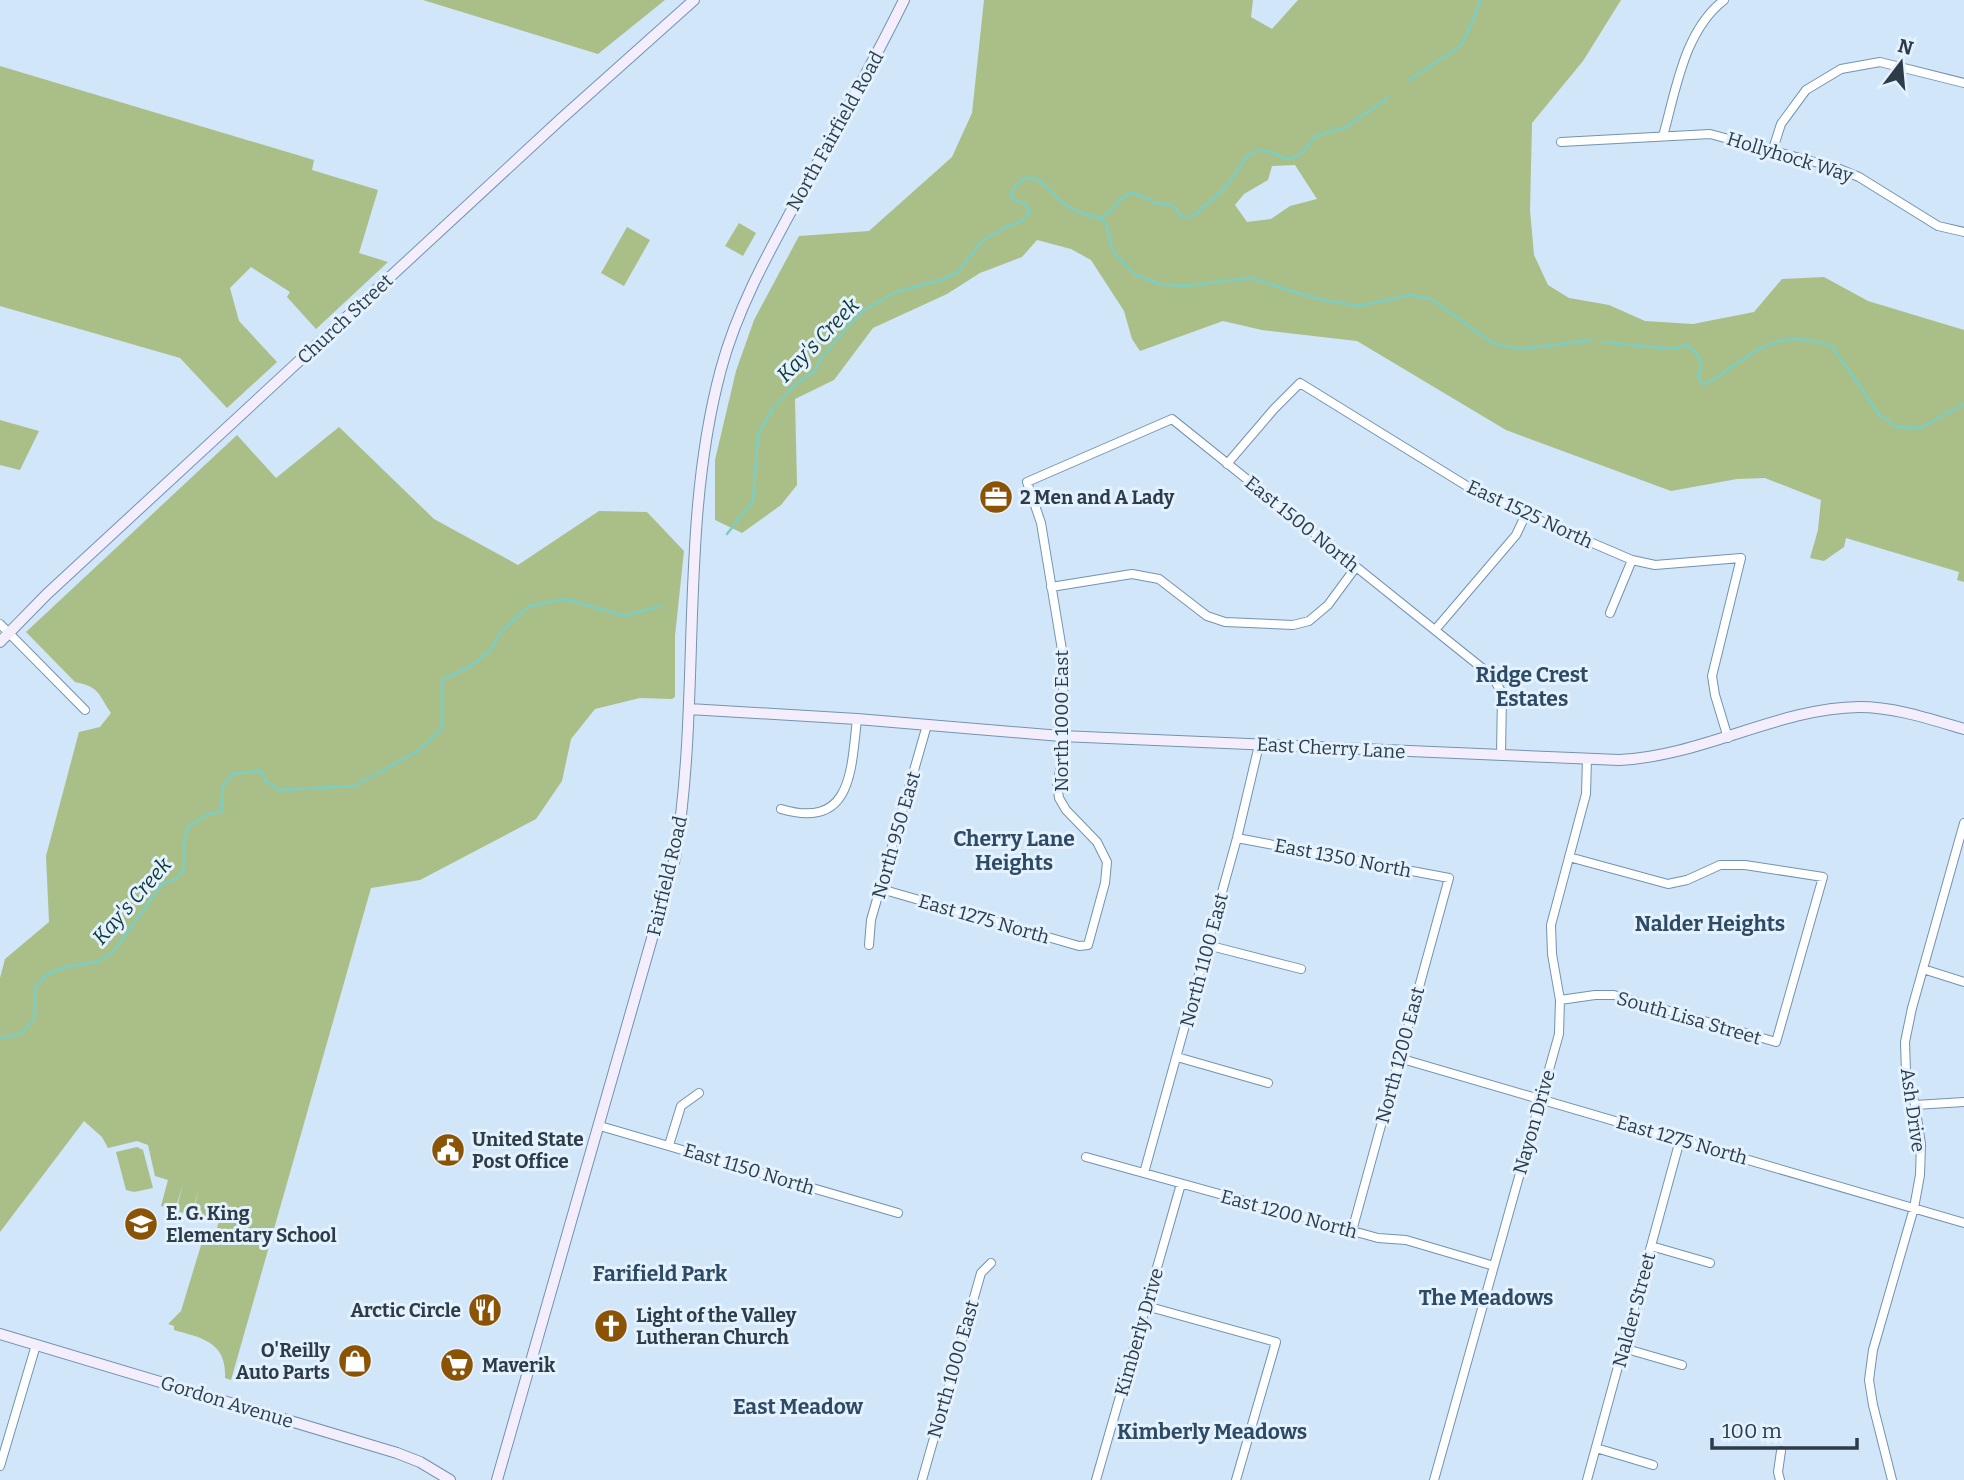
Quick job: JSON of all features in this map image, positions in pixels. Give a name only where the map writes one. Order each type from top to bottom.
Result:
[{"type":"street","name":"Church Street","points":[[0,642],[47,594],[694,0]]},
{"type":"street","name":"North Fairfield Road","points":[[763,261],[877,55],[904,0]]},
{"type":"street","points":[[1663,136],[1680,72],[1694,37],[1714,8],[1724,0]]},
{"type":"street","points":[[1773,149],[1781,124],[1806,90],[1841,69],[1880,62],[1964,83]]},
{"type":"street","name":"Hollyhock Way","points":[[1561,142],[1710,134],[1838,168],[1859,177],[1938,226],[1964,232]]},
{"type":"street","name":"Fairfield Road","points":[[497,1480],[675,858],[684,797],[693,561],[705,438],[721,367],[763,261]]},
{"type":"street","name":"East 1525 North","points":[[1227,464],[1300,383],[1483,496],[1632,560],[1655,565],[1741,558],[1713,676],[1715,695],[1728,738]]},
{"type":"street","name":"East 1500 North","points":[[1027,482],[1172,419],[1492,676],[1502,693],[1501,755]]},
{"type":"street","name":"North 1000 East","points":[[1027,482],[1041,523],[1064,662],[1058,724],[1065,749],[1057,784],[1059,798],[1066,810],[1097,842],[1108,862],[1088,945]]},
{"type":"street","points":[[1435,630],[1516,535],[1526,514]]},
{"type":"street","points":[[1610,613],[1632,560]]},
{"type":"street","points":[[1051,587],[1132,573],[1159,579],[1207,616],[1225,622],[1293,625],[1309,621],[1328,605],[1356,567]]},
{"type":"street","points":[[0,624],[85,710]]},
{"type":"street","name":"East Cherry Lane","points":[[689,709],[857,719],[1061,736],[1587,758],[1646,758],[1681,752],[1831,709],[1888,709],[1964,729]]},
{"type":"street","points":[[781,809],[800,815],[814,814],[828,809],[845,793],[850,778],[857,719]]},
{"type":"street","name":"North 950 East","points":[[869,945],[871,920],[927,725]]},
{"type":"street","name":"North 1100 East","points":[[1144,1173],[1237,838],[1259,745]]},
{"type":"street","name":"Nayon Drive","points":[[1434,1480],[1559,1034],[1560,1000],[1552,954],[1552,925],[1586,794],[1587,758]]},
{"type":"street","name":"Ash Drive","points":[[1892,1480],[1869,1380],[1873,1350],[1914,1208],[1920,1175],[1921,1144],[1906,1072],[1905,1042],[1964,822]]},
{"type":"street","name":"East 1350 North","points":[[1237,838],[1449,878]]},
{"type":"street","points":[[1955,856],[1964,859]]},
{"type":"street","name":"South Lisa Street","points":[[1560,1000],[1614,995],[1776,1042],[1824,877],[1745,864],[1720,864],[1688,880],[1668,884],[1569,857]]},
{"type":"street","name":"North 1200 East","points":[[1352,1231],[1449,878]]},
{"type":"street","name":"East 1275 North","points":[[881,888],[1079,946],[1088,945]]},
{"type":"street","points":[[1207,945],[1301,969]]},
{"type":"street","points":[[1923,969],[1964,982]]},
{"type":"street","points":[[1177,1057],[1268,1083]]},
{"type":"street","name":"East 1275 North","points":[[1399,1058],[1964,1223]]},
{"type":"street","points":[[669,1145],[681,1106],[699,1093]]},
{"type":"street","points":[[1915,1105],[1964,1102]]},
{"type":"street","name":"East 1150 North","points":[[600,1126],[898,1213]]},
{"type":"street","name":"Nalder Street","points":[[1587,1480],[1680,1140]]},
{"type":"street","name":"East 1200 North","points":[[1086,1157],[1378,1238],[1406,1240],[1494,1266]]},
{"type":"street","name":"Kimberly Drive","points":[[1096,1480],[1181,1184]]},
{"type":"street","points":[[1651,1246],[1710,1263]]},
{"type":"street","name":"North 1000 East","points":[[922,1480],[981,1273],[991,1263]]},
{"type":"street","points":[[1146,1306],[1276,1342],[1236,1480]]},
{"type":"street","name":"Gordon Avenue","points":[[0,1334],[397,1453],[420,1462],[450,1480]]},
{"type":"street","points":[[0,1466],[36,1345]]},
{"type":"street","points":[[1623,1348],[1682,1365]]},
{"type":"street","points":[[1596,1448],[1653,1465]]},
{"type":"street","points":[[1780,1480],[1778,1472],[1781,1451]]},
{"type":"green space","points":[[423,0],[665,0],[598,54]]},
{"type":"green space","points":[[984,0],[1253,0],[1251,17],[1272,29],[1298,0],[1621,0],[1583,61],[1532,123],[1530,210],[1534,255],[1548,285],[1569,298],[1609,305],[1645,321],[1693,324],[1754,312],[1782,279],[1824,277],[1868,301],[1964,330],[1964,582],[1957,580],[1959,572],[1846,538],[1844,547],[1824,561],[1810,558],[1818,530],[1821,500],[1765,478],[1737,479],[1671,491],[1506,430],[1357,341],[1262,330],[1223,321],[1140,351],[1132,339],[1124,311],[1091,260],[1071,249],[1037,240],[1022,257],[980,273],[947,294],[873,328],[834,380],[795,399],[797,485],[781,505],[742,533],[715,520],[715,460],[736,371],[754,320],[799,236],[869,231],[952,157],[972,113]],"holes":[[[1295,165],[1317,199],[1290,206],[1271,219],[1247,222],[1235,205],[1244,194],[1268,180],[1272,166]]]},
{"type":"green space","points":[[0,66],[314,160],[312,170],[378,190],[359,253],[388,262],[316,329],[287,297],[290,292],[251,267],[230,288],[239,321],[277,362],[227,408],[180,358],[0,306]]},
{"type":"green space","points":[[739,223],[756,233],[743,256],[725,246]]},
{"type":"green space","points":[[627,227],[650,240],[624,286],[601,273]]},
{"type":"green space","points":[[0,420],[39,431],[20,470],[0,465]]},
{"type":"green space","points":[[339,427],[434,519],[518,565],[599,511],[647,512],[684,551],[675,636],[675,697],[640,698],[595,709],[571,739],[562,781],[536,819],[420,880],[371,888],[231,1380],[225,1378],[225,1366],[217,1349],[203,1339],[174,1330],[174,1326],[168,1324],[181,1311],[205,1232],[244,1244],[251,1217],[212,1204],[207,1220],[192,1215],[199,1189],[191,1215],[176,1211],[183,1184],[175,1210],[161,1206],[168,1180],[155,1176],[148,1145],[137,1141],[108,1148],[102,1137],[84,1121],[0,1232],[0,978],[5,959],[49,922],[46,856],[79,732],[100,727],[111,713],[98,692],[75,682],[26,632],[237,435],[276,478]]},
{"type":"green space","points":[[137,1147],[143,1150],[153,1188],[134,1192],[126,1190],[116,1152]]},
{"type":"green space","points":[[222,1212],[249,1218],[242,1242],[215,1234]]},
{"type":"waterway","points":[[1409,80],[1462,45],[1481,0]]},
{"type":"waterway","points":[[1101,218],[1126,195],[1135,193],[1156,203],[1173,205],[1181,216],[1192,217],[1224,189],[1246,158],[1256,150],[1288,159],[1300,155],[1316,136],[1346,127],[1388,98]]},
{"type":"waterway","name":"Kay's Creek","points":[[727,534],[753,501],[758,434],[774,407],[796,384],[814,372],[822,357],[864,310],[896,292],[941,280],[958,272],[983,240],[1022,221],[1030,212],[1026,204],[1013,200],[1011,193],[1018,183],[1025,179],[1038,180],[1072,209],[1100,218]]},
{"type":"waterway","points":[[1100,218],[1106,224],[1113,251],[1134,274],[1159,284],[1184,286],[1250,278],[1318,299],[1359,306],[1410,295],[1431,299],[1494,344],[1521,349],[1593,340]]},
{"type":"waterway","points":[[1603,342],[1674,349],[1686,345],[1700,359],[1698,377],[1704,385],[1767,345],[1792,339],[1806,340],[1831,345],[1879,414],[1896,427],[1920,428],[1964,404]]},
{"type":"waterway","name":"Kay's Creek","points":[[0,1038],[20,1034],[35,1018],[35,988],[45,976],[62,968],[99,961],[113,952],[162,884],[176,879],[184,869],[184,841],[188,827],[208,814],[221,812],[223,786],[232,774],[260,771],[266,781],[279,790],[354,786],[418,751],[442,728],[442,680],[471,666],[491,650],[500,633],[529,606],[566,599],[625,616],[660,606]]},
{"type":"place","name":"2 Men and A Lady","points":[[996,497]]},
{"type":"place","name":"United State Post Office","points":[[448,1150]]},
{"type":"place","name":"E. G. King Elementary School","points":[[141,1224]]},
{"type":"place","name":"Arctic Circle","points":[[485,1310]]},
{"type":"place","name":"Light of the Valley Lutheran Church","points":[[611,1326]]},
{"type":"place","name":"O'Reilly Auto Parts","points":[[355,1361]]},
{"type":"place","name":"Maverik","points":[[457,1365]]},
{"type":"district","name":"Ridge Crest Estates","points":[[1532,687]]},
{"type":"district","name":"Cherry Lane Heights","points":[[1014,851]]},
{"type":"district","name":"Nalder Heights","points":[[1710,924]]},
{"type":"district","name":"Farifield Park","points":[[660,1274]]},
{"type":"district","name":"The Meadows","points":[[1486,1298]]},
{"type":"district","name":"East Meadow","points":[[798,1407]]},
{"type":"district","name":"Kimberly Meadows","points":[[1212,1432]]}]
